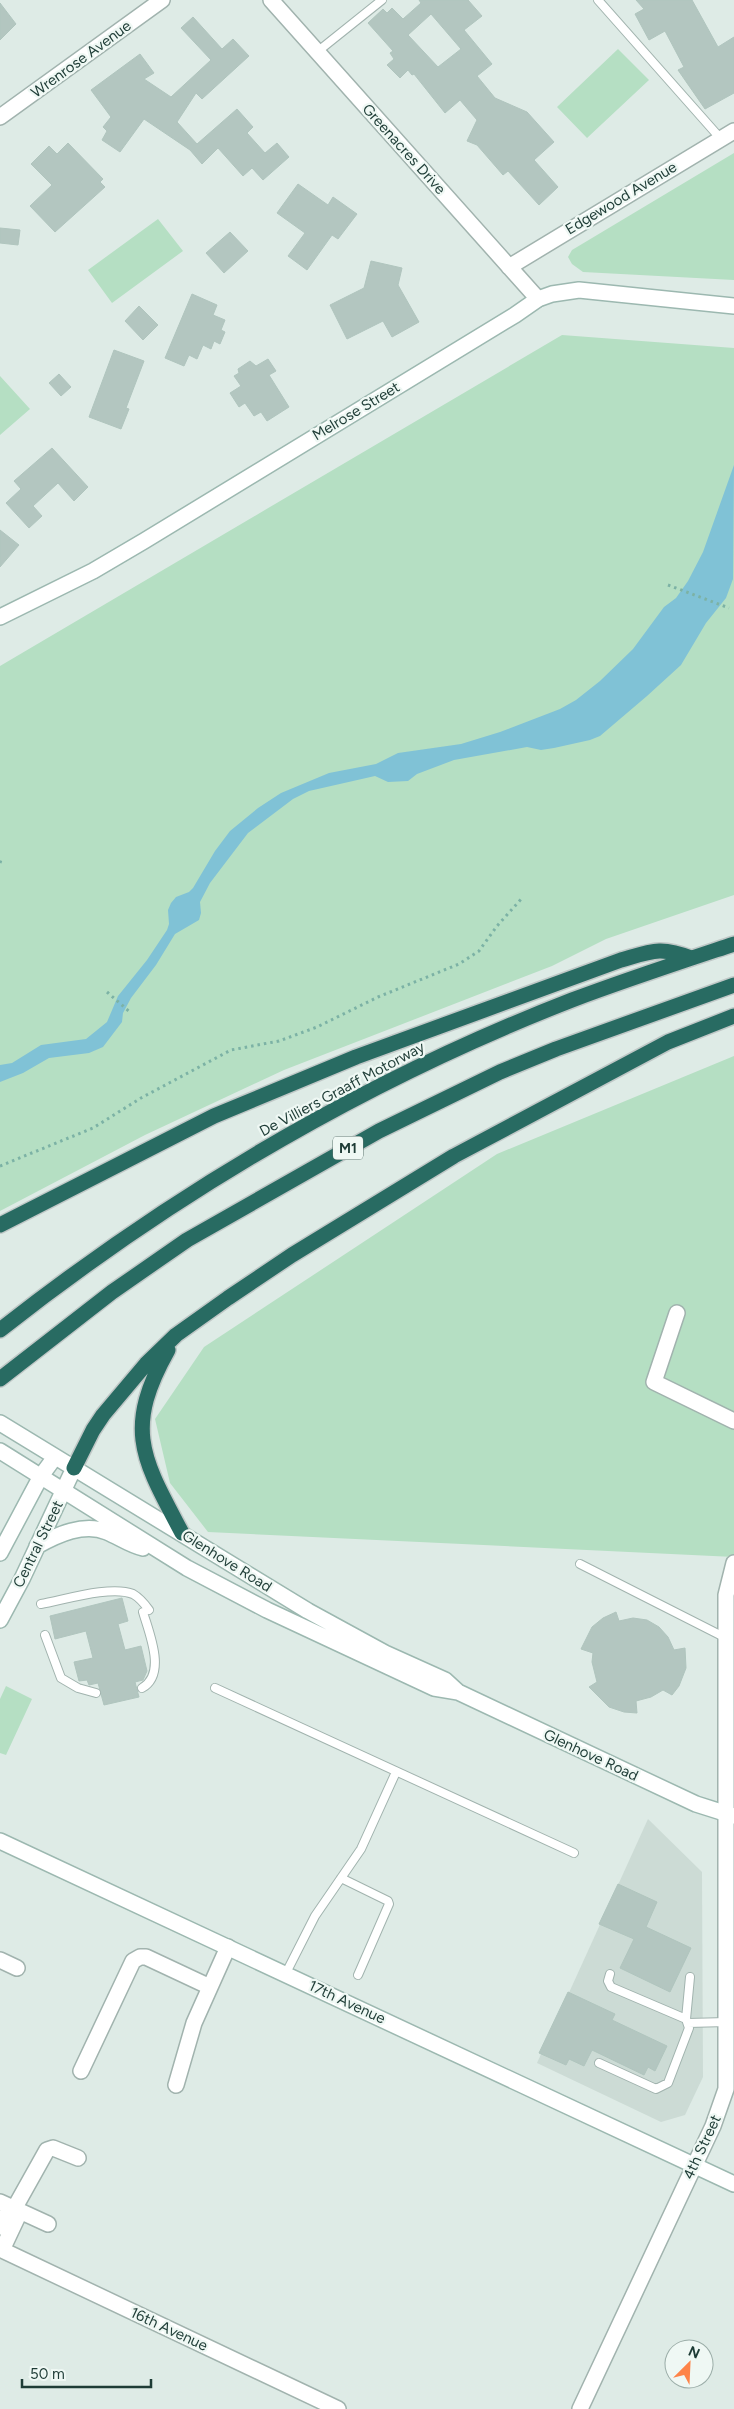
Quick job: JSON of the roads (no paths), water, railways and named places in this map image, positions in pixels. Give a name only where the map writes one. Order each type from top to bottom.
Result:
[{"type":"highway","name":"De Villiers Graaff Motorway","points":[[0,1330],[122,1238],[262,1150],[355,1100],[429,1062],[562,1004],[734,944]]},
{"type":"highway","points":[[0,1225],[214,1116],[356,1057],[548,985],[629,958],[668,950],[691,958]]},
{"type":"highway","name":"M1","points":[[0,1379],[112,1292],[187,1240],[379,1131],[500,1072],[556,1049],[734,985]]},
{"type":"highway","points":[[74,1468],[93,1430],[103,1415],[146,1364],[176,1336],[292,1255],[454,1156],[668,1042],[734,1016]]},
{"type":"highway","points":[[176,1336],[158,1366],[146,1400],[142,1436],[147,1464],[182,1533]]},
{"type":"street","name":"Wrenrose Avenue","points":[[0,117],[162,0]]},
{"type":"street","name":"Greenacres Drive","points":[[271,0],[538,299]]},
{"type":"street","name":"Edgewood Avenue","points":[[509,266],[728,135]]},
{"type":"street","name":"Melrose Street","points":[[0,617],[93,571],[144,541],[538,299],[552,294],[579,290],[734,306]]},
{"type":"street","points":[[677,1313],[654,1382],[734,1421]]},
{"type":"street","name":"Glenhove Road","points":[[0,1423],[308,1611],[385,1652],[445,1680],[458,1692]]},
{"type":"street","name":"Glenhove Road","points":[[0,1451],[156,1549],[267,1610],[434,1688],[458,1692],[662,1789],[730,1815]]},
{"type":"street","name":"Central Street","points":[[0,1553],[41,1476],[55,1457]]},
{"type":"street","name":"Central Street","points":[[0,1620],[74,1468]]},
{"type":"street","points":[[37,1546],[56,1536],[97,1529],[141,1548],[156,1549]]},
{"type":"street","name":"4th Street","points":[[580,2409],[720,2108],[731,2073],[727,2022],[731,1934],[726,1595],[734,1563]]},
{"type":"street","name":"17th Avenue","points":[[0,1841],[734,2184]]},
{"type":"street","points":[[176,2086],[194,2023],[228,1947]]},
{"type":"street","points":[[81,2071],[133,1961],[140,1956],[146,1957],[210,1987]]},
{"type":"street","points":[[0,1960],[17,1968]]},
{"type":"street","points":[[0,2227],[8,2212],[14,2209],[47,2150],[53,2148],[78,2158]]},
{"type":"street","points":[[0,2202],[48,2224]]},
{"type":"street","points":[[1,2250],[18,2216],[14,2209]]},
{"type":"street","name":"16th Avenue","points":[[1,2250],[338,2409]]},
{"type":"lane","points":[[317,52],[382,0]]},
{"type":"lane","points":[[598,0],[728,135]]},
{"type":"lane","points":[[580,1564],[726,1638]]},
{"type":"lane","points":[[41,1604],[115,1591],[133,1594],[142,1600],[153,1647],[155,1667],[150,1683],[142,1688]]},
{"type":"lane","points":[[45,1635],[61,1678],[78,1688],[96,1693]]},
{"type":"lane","points":[[215,1688],[574,1853]]},
{"type":"lane","points":[[286,1973],[315,1916],[360,1849],[396,1772]]},
{"type":"lane","points":[[341,1878],[388,1901],[389,1904],[358,1974]]},
{"type":"lane","points":[[610,1974],[608,1982],[610,1987],[687,2021],[727,2022]]},
{"type":"lane","points":[[599,2063],[656,2089],[668,2083],[689,2028],[687,2021],[690,1977]]},
{"type":"water","points":[[734,465],[733,579],[726,598],[706,623],[681,665],[600,736],[554,748],[541,750],[527,747],[454,760],[417,774],[408,781],[388,782],[375,776],[309,791],[293,799],[248,833],[210,883],[200,902],[201,913],[199,920],[175,934],[156,965],[131,998],[123,1013],[122,1022],[103,1047],[89,1053],[49,1058],[23,1073],[0,1082],[0,1065],[12,1063],[41,1045],[86,1039],[107,1022],[118,996],[147,960],[167,930],[169,924],[168,910],[171,903],[176,897],[189,892],[193,888],[215,851],[230,831],[258,808],[281,793],[329,773],[376,764],[398,753],[461,744],[500,732],[560,709],[576,700],[600,681],[633,649],[664,607],[676,598],[688,581],[703,552]]}]
